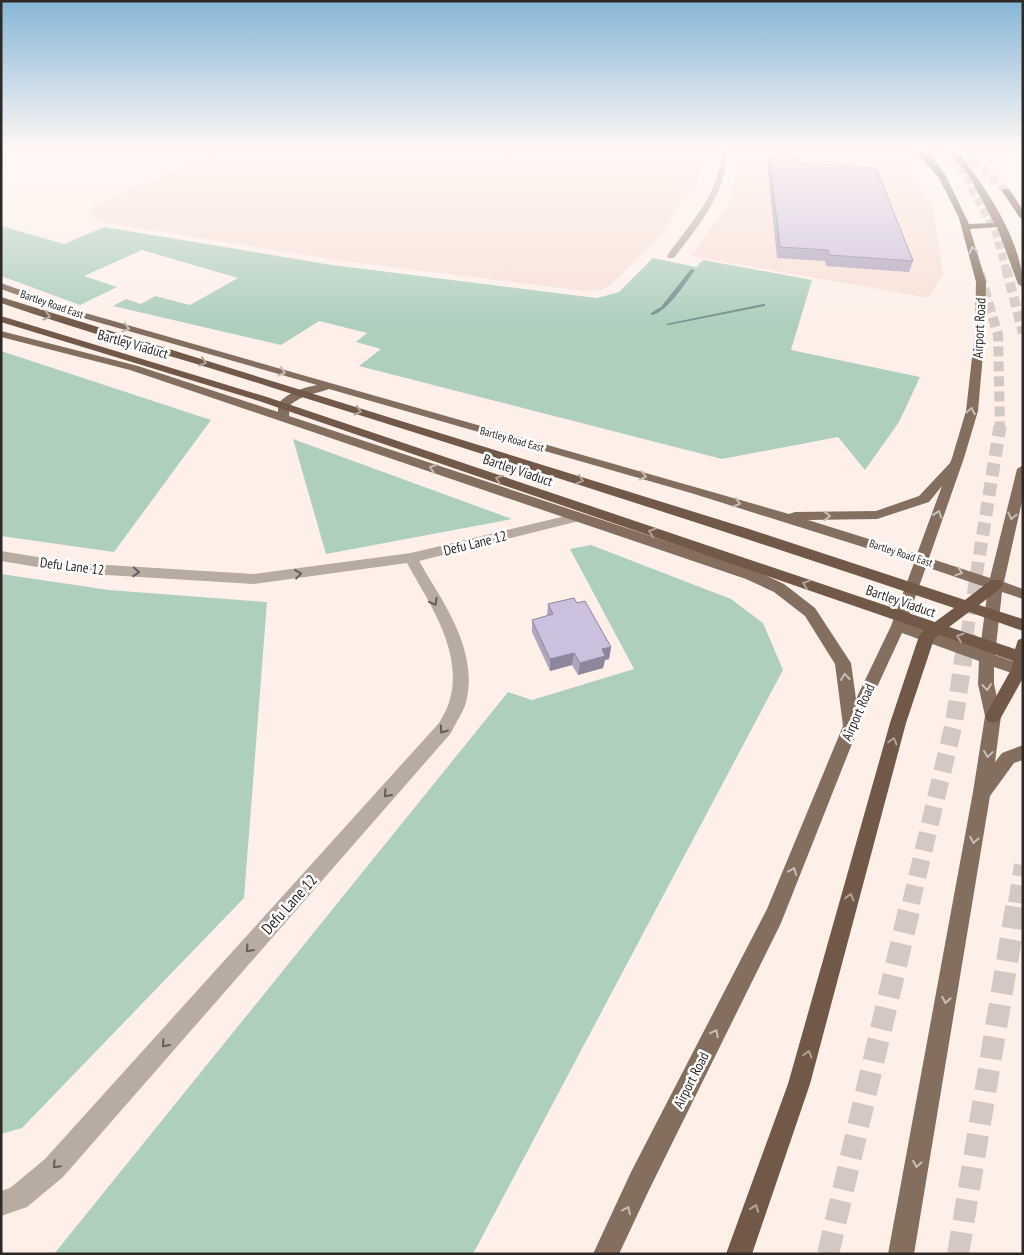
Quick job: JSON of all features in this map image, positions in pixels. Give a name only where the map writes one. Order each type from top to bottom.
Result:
[{"type":"highway","name":"Bartley Viaduct","points":[[1,300],[741,531],[1023,625]]},
{"type":"highway","name":"Bartley Viaduct","points":[[1,319],[263,399],[1022,666]]},
{"type":"highway","points":[[739,1254],[799,1084],[898,723],[927,636],[996,584]]},
{"type":"highway","points":[[993,716],[1022,666],[1023,644]]},
{"type":"main road","name":"Airport Road","points":[[606,1254],[640,1180],[774,916],[851,726],[898,626],[958,458],[972,411],[980,331],[981,282],[966,227],[956,207]]},
{"type":"main road","points":[[991,207],[1012,249],[1023,284]]},
{"type":"main road","points":[[966,227],[996,225],[1000,222]]},
{"type":"main road","name":"Bartley Road East","points":[[1,286],[79,314],[695,490],[922,560],[1023,594]]},
{"type":"main road","points":[[1,334],[134,368],[751,575],[780,588],[810,612],[843,664],[851,726]]},
{"type":"main road","points":[[283,418],[284,404],[292,396],[303,390],[331,386]]},
{"type":"main road","points":[[779,516],[877,515],[924,499],[958,458]]},
{"type":"main road","points":[[901,1254],[982,792],[993,716],[986,684],[987,657],[996,584],[1023,469]]},
{"type":"main road","points":[[898,626],[987,657],[1022,666]]},
{"type":"main road","points":[[982,792],[1008,758],[1023,752]]},
{"type":"street","points":[[671,256],[708,207]]},
{"type":"street","points":[[540,528],[549,507]]},
{"type":"street","name":"Defu Lane 12","points":[[1,556],[74,568],[254,579],[411,558],[540,528],[578,517]]},
{"type":"street","name":"Defu Lane 12","points":[[1,1204],[18,1198],[54,1168],[445,728],[459,697],[460,662],[449,631],[411,558]]},
{"type":"shaded area","points":[[93,207],[678,207],[665,231],[609,286],[600,290],[585,291],[336,260],[108,223],[95,219],[89,214]]},
{"type":"shaded area","points":[[726,207],[932,207],[943,274],[929,298],[691,256]]},
{"type":"green space","points":[[1,226],[64,244],[104,227],[332,265],[597,298],[619,292],[653,258],[696,267],[703,260],[812,280],[791,350],[920,377],[899,422],[865,470],[838,437],[722,459],[359,366],[381,349],[356,342],[367,333],[319,321],[281,345],[113,306],[126,299],[141,304],[155,296],[190,305],[238,278],[142,250],[84,276],[117,287],[80,305],[1,276]]},
{"type":"green space","points":[[1,351],[211,420],[114,552],[1,536]]},
{"type":"green space","points":[[293,439],[512,519],[326,554]]},
{"type":"green space","points":[[591,545],[731,599],[763,623],[783,670],[473,1254],[54,1254],[508,692],[532,700],[634,669],[570,549]]},
{"type":"green space","points":[[1,574],[109,590],[267,602],[244,898],[22,1128],[1,1134]]},
{"type":"building","points":[[775,207],[891,207],[913,261],[830,255],[828,250],[780,247]]},
{"type":"building","points":[[574,598],[577,603],[585,601],[611,647],[602,649],[605,656],[580,663],[574,653],[550,659],[532,620],[553,614],[548,604]]},
{"type":"waterway","points":[[653,314],[663,308],[693,270]]},
{"type":"waterway","points":[[668,324],[763,305]]},
{"type":"tunnel","points":[[982,207],[996,233],[1006,270]]},
{"type":"tunnel","points":[[1006,268],[1023,333]]},
{"type":"tunnel","points":[[980,274],[998,335],[1000,426]]},
{"type":"tunnel","points":[[967,634],[1000,426]]},
{"type":"tunnel","points":[[911,903],[954,723],[967,633]]},
{"type":"tunnel","points":[[1017,903],[1023,865]]},
{"type":"tunnel","points":[[828,1254],[911,902]]},
{"type":"tunnel","points":[[958,1254],[1017,902]]}]
